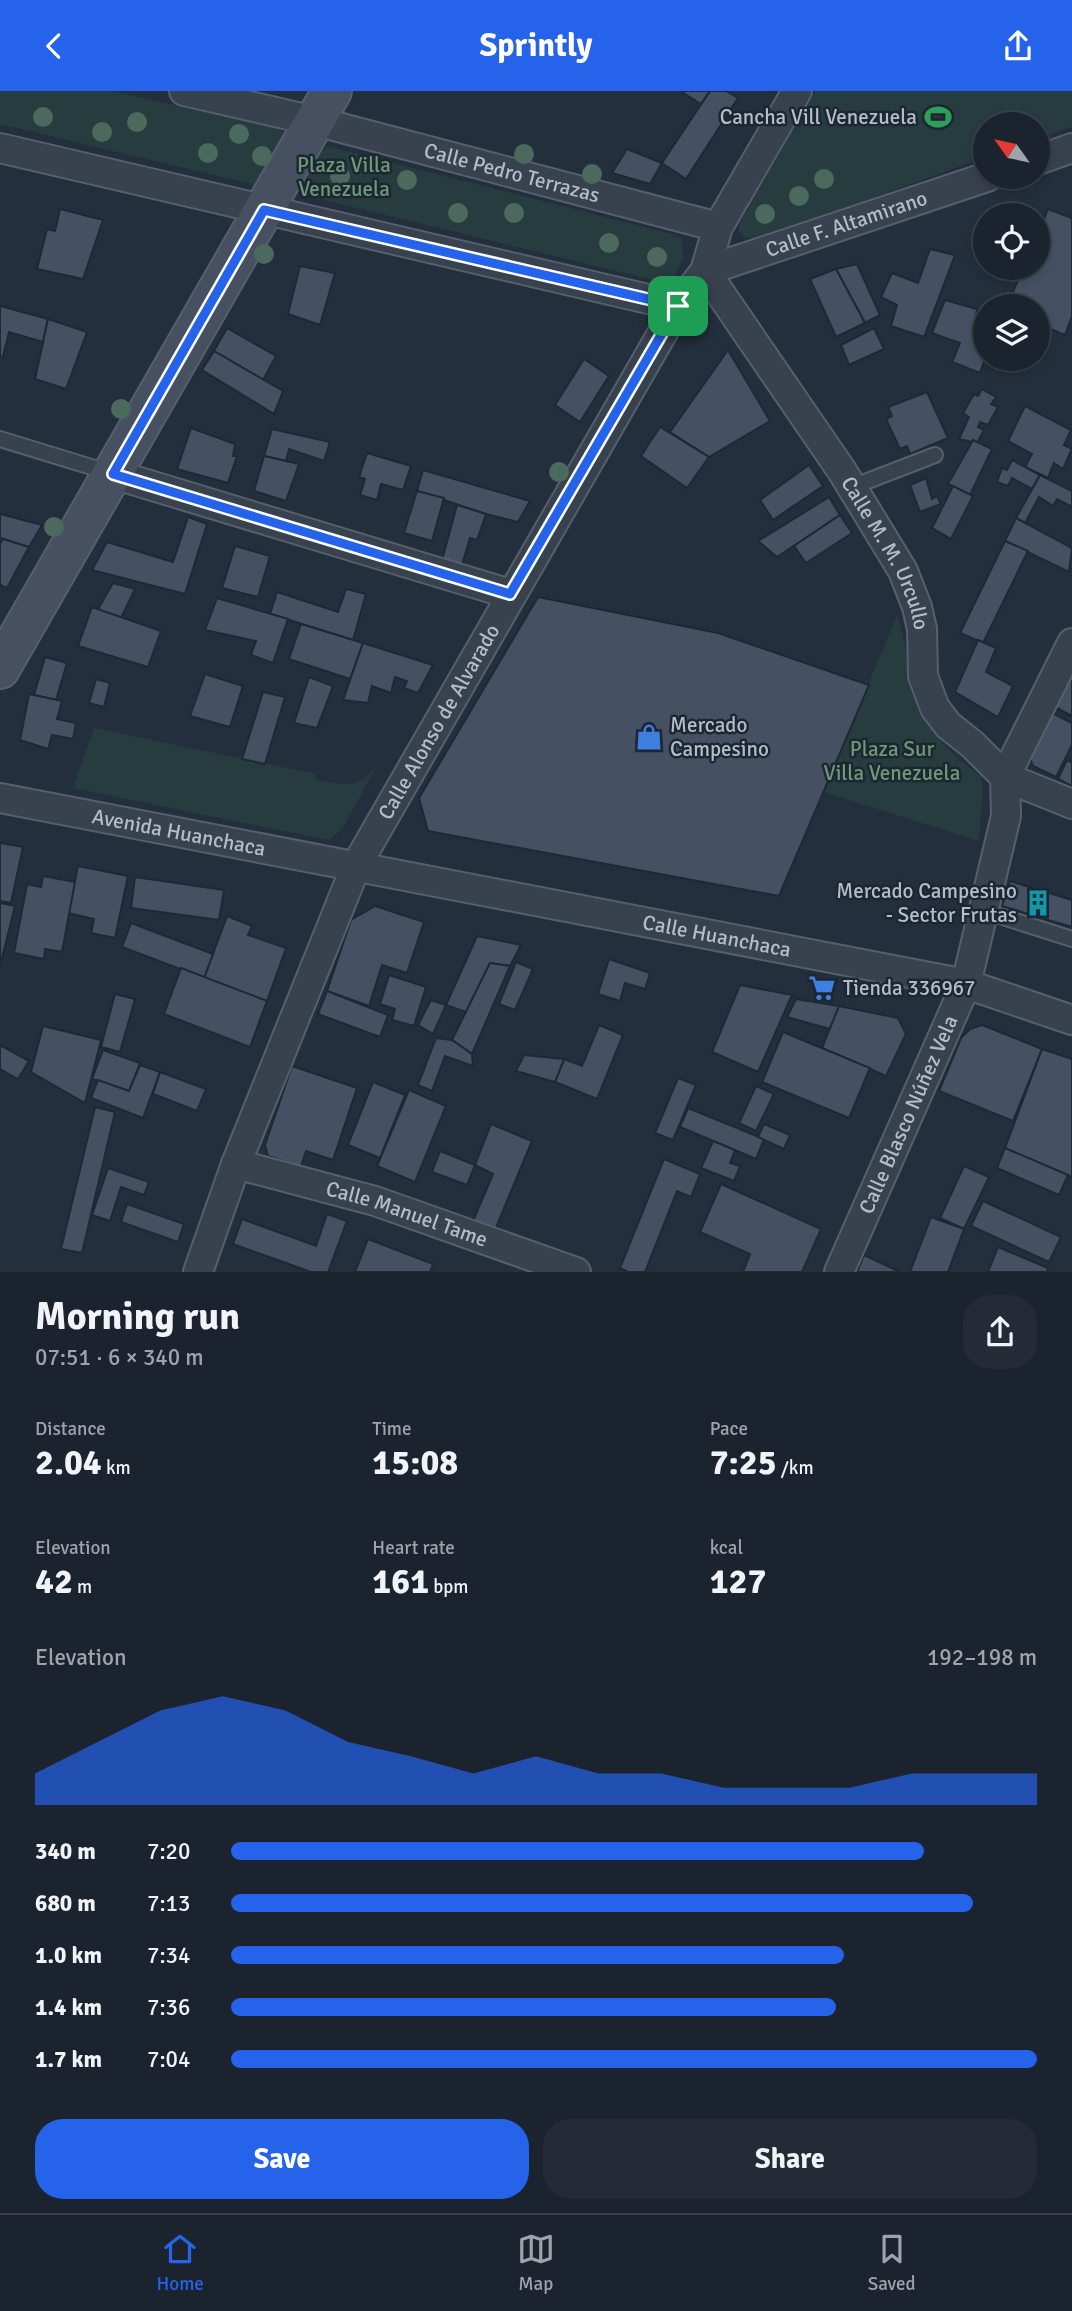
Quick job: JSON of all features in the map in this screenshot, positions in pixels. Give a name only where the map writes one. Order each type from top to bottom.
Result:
[{"type":"street","name":"Calle Pedro Terrazas","points":[[184,91],[324,106],[718,227]]},
{"type":"street","name":"Calle Alonso de Alvarado","points":[[198,1272],[236,1164],[356,866],[678,306],[705,271],[718,227],[797,91]]},
{"type":"street","points":[[0,669],[324,106]]},
{"type":"street","points":[[0,148],[678,306]]},
{"type":"street","points":[[1050,156],[1072,148]]},
{"type":"street","name":"Calle F. Altamirano","points":[[705,271],[973,182]]},
{"type":"street","name":"Calle M. M. Urcullo","points":[[705,271],[852,487],[903,571],[917,607],[922,629],[923,676],[935,708],[948,725],[973,745],[1004,777],[1072,804]]},
{"type":"street","points":[[113,474],[510,594]]},
{"type":"street","name":"Calle Blasco Núñez Vela","points":[[839,1272],[966,984],[1006,816],[1004,777],[1072,643]]},
{"type":"street","name":"Avenida Huanchaca","points":[[0,798],[356,866]]},
{"type":"street","name":"Calle Huanchaca","points":[[356,866],[966,984],[1072,1020]]},
{"type":"street","name":"Calle Manuel Tame","points":[[236,1164],[375,1201],[576,1272]]},
{"type":"lane","points":[[0,439],[113,474]]},
{"type":"lane","points":[[852,487],[935,455]]},
{"type":"lane","points":[[984,911],[1072,939]]},
{"type":"green space","name":"Plaza Villa Venezuela","points":[[0,91],[111,91],[276,128],[288,134],[262,182],[256,185],[0,124]]},
{"type":"green space","points":[[816,91],[1072,91],[1072,127],[1050,135],[1050,112],[973,112],[973,161],[761,239],[744,237],[739,231],[740,222]]},
{"type":"green space","name":"Plaza Villa Venezuela","points":[[327,146],[672,234],[682,239],[683,257],[675,277],[661,282],[304,195],[300,188],[321,151]]},
{"type":"green space","name":"Plaza Sur Villa Venezuela","points":[[897,615],[915,686],[929,723],[958,758],[981,776],[983,790],[979,841],[824,792]]},
{"type":"green space","points":[[94,728],[316,774],[315,779],[342,784],[362,780],[376,767],[343,828],[329,840],[73,788]]},
{"type":"building","points":[[680,91],[710,91],[701,104]]},
{"type":"building","points":[[710,91],[726,91],[738,98],[686,179],[662,163]]},
{"type":"building","points":[[627,149],[662,163],[650,184],[612,173]]},
{"type":"building","points":[[60,209],[103,220],[83,279],[37,269],[47,229],[55,231]]},
{"type":"building","points":[[1050,210],[1072,218],[1072,316],[1065,335],[1050,329],[1050,294],[1012,294],[1018,280],[1050,280]]},
{"type":"building","points":[[930,249],[955,255],[924,337],[891,326],[897,305],[881,297],[892,273],[918,283]]},
{"type":"building","points":[[857,264],[880,315],[865,323],[836,269]]},
{"type":"building","points":[[300,266],[335,273],[320,325],[288,314]]},
{"type":"building","points":[[836,269],[865,323],[836,337],[810,279]]},
{"type":"building","points":[[945,300],[973,308],[973,370],[952,362],[960,343],[932,333]]},
{"type":"building","points":[[0,306],[48,319],[43,342],[9,332],[3,357],[0,356]]},
{"type":"building","points":[[48,319],[87,332],[66,389],[35,379]]},
{"type":"building","points":[[227,328],[276,356],[263,380],[214,351]]},
{"type":"building","points":[[874,328],[884,349],[849,365],[841,345]]},
{"type":"building","points":[[728,350],[770,421],[709,457],[670,432]]},
{"type":"building","points":[[214,351],[283,391],[274,414],[202,370]]},
{"type":"building","points":[[584,359],[609,376],[580,422],[555,405]]},
{"type":"building","points":[[982,389],[996,397],[991,404],[998,407],[988,425],[980,422],[978,427],[984,430],[977,443],[959,439],[969,417],[963,413],[974,394],[978,396]]},
{"type":"building","points":[[927,392],[948,438],[910,454],[907,446],[900,449],[886,419],[892,416],[888,407]]},
{"type":"building","points":[[1025,406],[1071,430],[1064,445],[1072,449],[1063,469],[1054,463],[1048,478],[1025,467],[1032,454],[1008,441]]},
{"type":"building","points":[[660,427],[709,457],[687,488],[641,456]]},
{"type":"building","points":[[191,428],[235,444],[233,456],[237,456],[228,483],[177,469]]},
{"type":"building","points":[[272,429],[330,442],[324,461],[289,449],[286,461],[264,456]]},
{"type":"building","points":[[973,440],[992,449],[970,495],[948,484]]},
{"type":"building","points":[[367,453],[411,466],[403,490],[381,484],[377,500],[360,495],[365,479],[359,477]]},
{"type":"building","points":[[264,456],[299,464],[286,501],[254,491]]},
{"type":"building","points":[[1012,460],[1040,475],[1032,489],[1012,478],[1008,486],[997,482],[1002,468],[1007,470]]},
{"type":"building","points":[[809,465],[823,486],[773,520],[760,500]]},
{"type":"building","points":[[423,470],[530,501],[518,522],[486,514],[417,491]]},
{"type":"building","points":[[1040,475],[1072,491],[1072,507],[1057,499],[1053,506],[1039,497],[1025,523],[1016,518]]},
{"type":"building","points":[[926,478],[932,499],[937,496],[941,504],[920,512],[910,485]]},
{"type":"building","points":[[953,486],[973,496],[951,539],[932,528]]},
{"type":"building","points":[[417,491],[444,498],[432,541],[404,533]]},
{"type":"building","points":[[829,497],[840,515],[777,557],[758,541]]},
{"type":"building","points":[[457,505],[486,514],[477,540],[470,538],[462,565],[442,560]]},
{"type":"building","points":[[0,514],[42,525],[29,547],[0,538]]},
{"type":"building","points":[[840,515],[852,533],[806,563],[794,546]]},
{"type":"building","points":[[188,517],[207,524],[185,594],[92,570],[107,542],[173,562]]},
{"type":"building","points":[[1016,518],[1072,548],[1069,572],[1005,541]]},
{"type":"building","points":[[3,539],[29,547],[7,588],[0,585],[0,544]]},
{"type":"building","points":[[1005,541],[1028,551],[983,643],[960,633]]},
{"type":"building","points":[[235,546],[270,556],[258,597],[222,588]]},
{"type":"building","points":[[113,583],[135,589],[118,624],[94,616]]},
{"type":"building","points":[[346,589],[366,594],[353,640],[270,614],[277,592],[338,612]]},
{"type":"building","name":"Mercado Campesino","points":[[538,597],[718,633],[869,685],[779,896],[428,831],[419,798]]},
{"type":"building","points":[[217,598],[288,619],[273,663],[251,655],[256,641],[205,630]]},
{"type":"building","points":[[92,607],[161,631],[148,667],[78,646]]},
{"type":"building","points":[[301,624],[363,643],[350,679],[289,659]]},
{"type":"building","points":[[978,640],[996,648],[986,672],[1013,686],[998,717],[955,692]]},
{"type":"building","points":[[363,643],[433,665],[418,693],[404,688],[407,681],[395,677],[391,693],[372,686],[368,703],[343,700]]},
{"type":"building","points":[[45,657],[67,663],[56,700],[34,695]]},
{"type":"building","points":[[1072,671],[1072,716],[1053,706]]},
{"type":"building","points":[[205,674],[243,686],[230,727],[190,716]]},
{"type":"building","points":[[309,677],[333,686],[317,728],[294,723]]},
{"type":"building","points":[[96,679],[110,683],[104,707],[89,703]]},
{"type":"building","points":[[263,692],[285,697],[265,764],[242,759]]},
{"type":"building","points":[[29,694],[62,701],[57,719],[76,723],[73,739],[52,735],[48,749],[20,740]]},
{"type":"building","points":[[1048,711],[1072,723],[1072,745],[1056,777],[1033,766],[1028,752]]},
{"type":"building","points":[[1067,760],[1072,763],[1072,786],[1058,779]]},
{"type":"building","points":[[0,843],[23,847],[11,903],[0,901]]},
{"type":"building","points":[[78,866],[128,876],[115,938],[91,933],[94,919],[68,913]]},
{"type":"building","points":[[43,876],[75,882],[62,952],[45,949],[44,959],[14,953],[27,884],[41,887]]},
{"type":"building","points":[[135,877],[224,890],[219,920],[131,908]]},
{"type":"building","name":"Mercado Campesino - Sector Frutas","points":[[1010,881],[1072,900],[1072,927],[1002,906]]},
{"type":"building","points":[[0,903],[15,906],[0,966]]},
{"type":"building","points":[[375,906],[424,922],[407,973],[382,965],[369,1006],[327,991],[351,920]]},
{"type":"building","points":[[227,916],[252,926],[248,935],[286,948],[267,1001],[204,978]]},
{"type":"building","points":[[131,923],[213,954],[204,978],[122,947]]},
{"type":"building","points":[[477,936],[521,945],[510,966],[490,963],[466,1012],[446,1005]]},
{"type":"building","points":[[609,959],[650,973],[645,989],[625,983],[620,1001],[598,994]]},
{"type":"building","points":[[516,962],[533,969],[515,1010],[499,1004]]},
{"type":"building","points":[[490,963],[510,966],[472,1054],[452,1040]]},
{"type":"building","points":[[181,968],[267,1001],[250,1047],[164,1014]]},
{"type":"building","points":[[389,975],[426,987],[414,1026],[392,1020],[395,1009],[380,1004]]},
{"type":"building","points":[[740,985],[792,995],[758,1072],[712,1052]]},
{"type":"building","points":[[327,991],[388,1015],[380,1037],[318,1014]]},
{"type":"building","points":[[115,994],[135,999],[120,1052],[101,1047]]},
{"type":"building","points":[[796,999],[839,1006],[830,1029],[787,1017]]},
{"type":"building","points":[[431,1000],[446,1005],[433,1034],[418,1025]]},
{"type":"building","points":[[839,1006],[898,1018],[906,1034],[886,1076],[822,1048]]},
{"type":"building","points":[[599,1025],[623,1035],[597,1099],[555,1082],[564,1059],[582,1066]]},
{"type":"building","points":[[982,1025],[1042,1049],[1013,1121],[939,1091],[961,1038],[970,1029]]},
{"type":"building","points":[[43,1026],[101,1040],[85,1103],[31,1072]]},
{"type":"building","points":[[783,1032],[870,1068],[849,1118],[762,1082]]},
{"type":"building","points":[[436,1038],[452,1040],[472,1054],[473,1066],[445,1056],[432,1091],[418,1085]]},
{"type":"building","points":[[0,1045],[29,1061],[18,1079],[0,1069]]},
{"type":"building","points":[[1042,1049],[1072,1059],[1072,1177],[1005,1148]]},
{"type":"building","points":[[103,1050],[140,1063],[129,1091],[92,1079]]},
{"type":"building","points":[[524,1055],[564,1059],[555,1082],[516,1071]]},
{"type":"building","points":[[140,1065],[160,1072],[143,1118],[91,1098],[98,1080],[129,1091]]},
{"type":"building","points":[[292,1066],[357,1088],[333,1160],[306,1151],[301,1167],[268,1156],[265,1145]]},
{"type":"building","points":[[160,1072],[206,1089],[197,1111],[153,1094]]},
{"type":"building","points":[[678,1078],[696,1085],[673,1140],[655,1133]]},
{"type":"building","points":[[373,1082],[405,1095],[380,1158],[348,1145]]},
{"type":"building","points":[[756,1086],[774,1094],[756,1131],[739,1123]]},
{"type":"building","points":[[409,1090],[446,1106],[415,1182],[377,1166]]},
{"type":"building","points":[[95,1107],[115,1112],[82,1253],[61,1249]]},
{"type":"building","points":[[688,1108],[764,1139],[756,1159],[680,1127]]},
{"type":"building","points":[[491,1124],[532,1141],[495,1230],[473,1221],[493,1174],[475,1165]]},
{"type":"building","points":[[764,1124],[790,1135],[784,1149],[758,1137]]},
{"type":"building","points":[[713,1141],[735,1150],[730,1163],[740,1166],[734,1181],[701,1168]]},
{"type":"building","points":[[1005,1148],[1068,1175],[1059,1195],[997,1168]]},
{"type":"building","points":[[440,1151],[475,1165],[467,1185],[432,1172]]},
{"type":"building","points":[[664,1159],[700,1174],[691,1197],[677,1191],[645,1272],[628,1272],[620,1268]]},
{"type":"building","points":[[964,1166],[989,1177],[964,1229],[940,1218]]},
{"type":"building","points":[[108,1168],[149,1182],[144,1195],[121,1187],[110,1221],[92,1215]]},
{"type":"building","points":[[721,1184],[821,1229],[802,1272],[743,1272],[750,1254],[700,1232]]},
{"type":"building","points":[[983,1201],[1061,1237],[1049,1262],[971,1226]]},
{"type":"building","points":[[127,1204],[184,1224],[178,1242],[121,1222]]},
{"type":"building","points":[[327,1214],[347,1221],[328,1272],[311,1272],[233,1244],[242,1219],[316,1246]]},
{"type":"building","points":[[931,1217],[964,1229],[948,1272],[910,1272]]},
{"type":"building","points":[[368,1239],[433,1264],[430,1272],[355,1272]]},
{"type":"building","points":[[998,1247],[1048,1268],[1047,1272],[988,1272]]},
{"type":"building","points":[[864,1255],[900,1272],[857,1272]]},
{"type":"place","name":"Cancha Vill Venezuela","points":[[938,117]]},
{"type":"place","name":"Mercado Campesino","points":[[649,737]]},
{"type":"place","name":"Mercado Campesino - Sector Frutas","points":[[1038,903]]},
{"type":"place","name":"Tienda 336967","points":[[822,988]]},
{"type":"route","points":[[264,210],[678,306],[510,594],[113,474],[264,210]]}]
